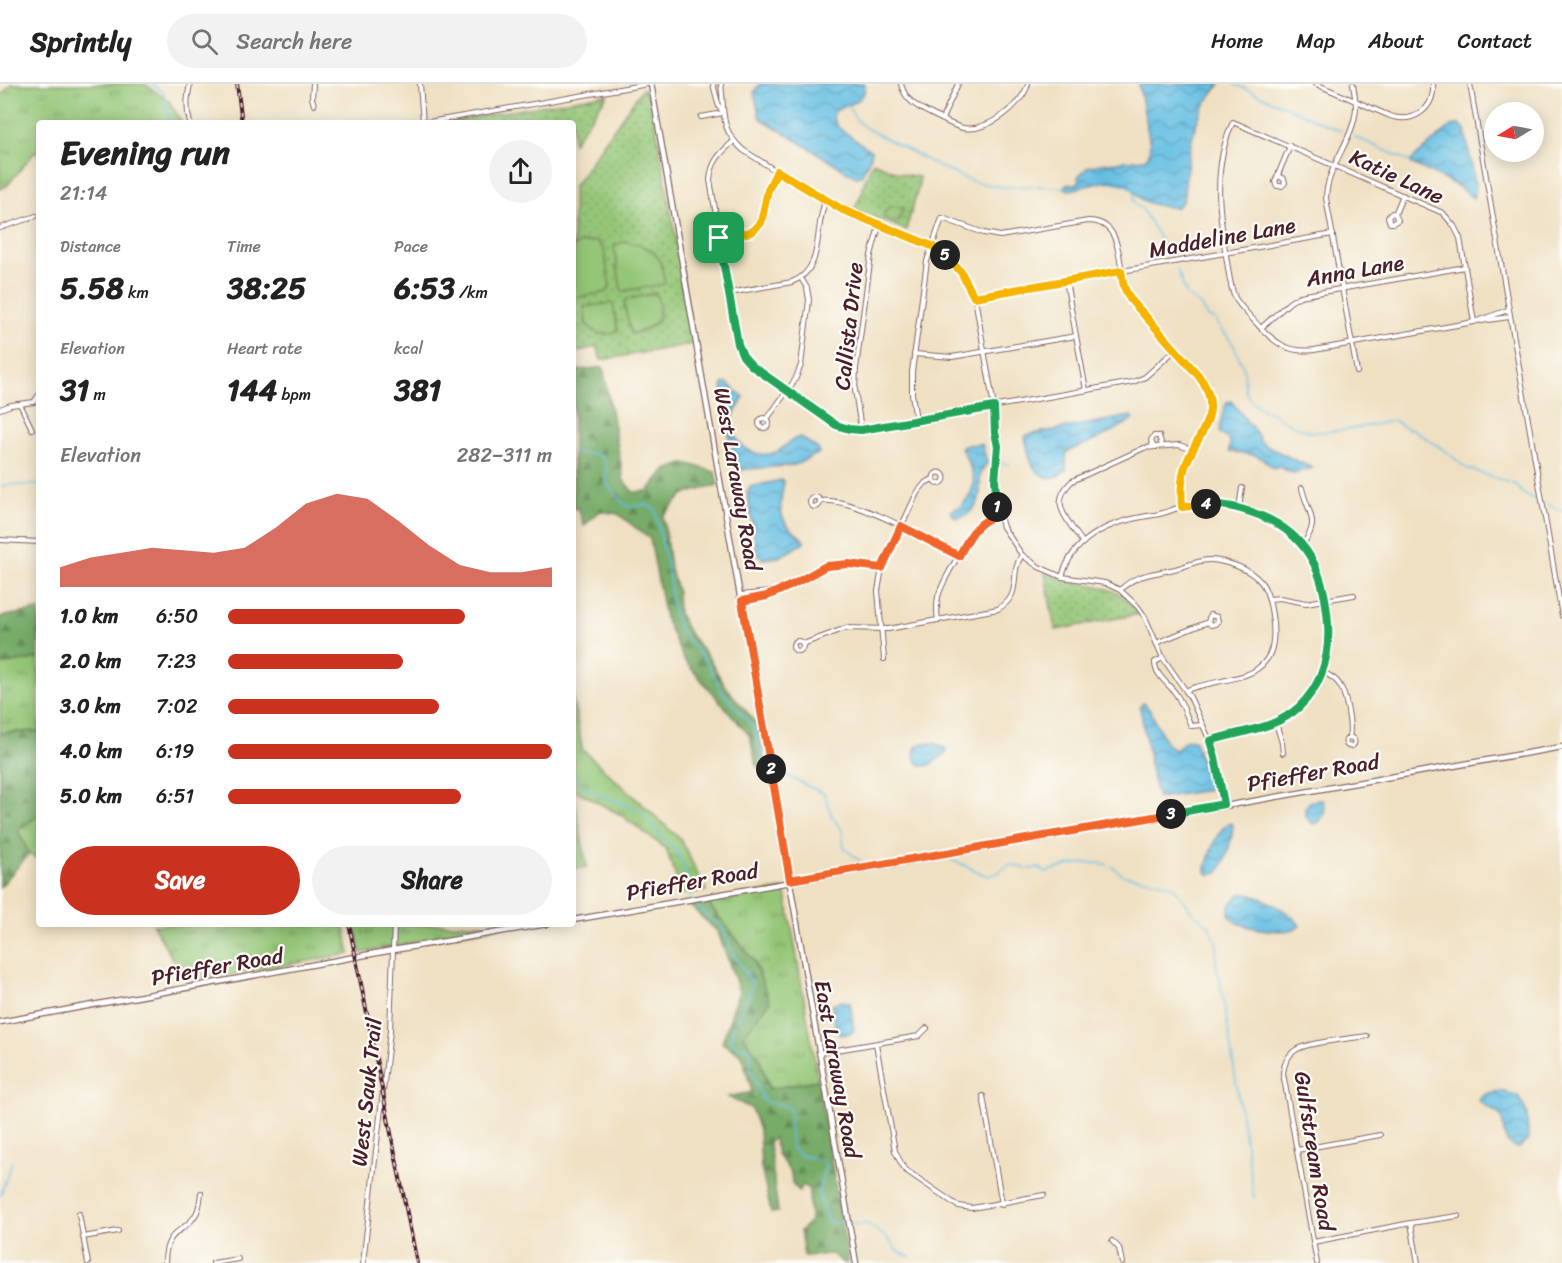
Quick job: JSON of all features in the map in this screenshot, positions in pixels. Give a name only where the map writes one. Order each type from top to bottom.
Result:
[{"type":"street","points":[[189,120],[187,101],[190,84]]},
{"type":"street","points":[[313,84],[314,105]]},
{"type":"street","points":[[420,84],[423,120]]},
{"type":"street","points":[[440,120],[650,84]]},
{"type":"street","name":"West Laraway Road","points":[[650,84],[790,880]]},
{"type":"street","points":[[714,84],[719,107],[723,113]]},
{"type":"street","points":[[721,84],[725,128],[743,150],[843,210],[932,246],[958,267],[974,297],[994,407],[998,457],[996,502],[999,515],[1013,544],[1022,555],[1039,567],[1062,577],[1098,581],[1120,590],[1142,612],[1155,643],[1186,690],[1210,741],[1224,804]]},
{"type":"street","points":[[901,84],[910,101],[919,108],[965,128],[985,125],[1014,106],[1023,97],[1028,84]]},
{"type":"street","points":[[942,119],[958,84]]},
{"type":"street","points":[[1316,84],[1394,118],[1407,118],[1419,114],[1428,105],[1432,96],[1433,84]]},
{"type":"street","points":[[1353,84],[1356,101],[1352,127],[1335,165],[1327,191],[1357,372]]},
{"type":"street","points":[[1470,84],[1562,616]]},
{"type":"street","points":[[701,117],[723,113]]},
{"type":"street","name":"Katie Lane","points":[[1226,253],[1220,216],[1219,183],[1222,155],[1233,122],[1443,213],[1451,221],[1460,238],[1474,322]]},
{"type":"street","points":[[734,141],[717,158],[711,172],[710,185],[738,344],[743,356],[752,366],[836,425],[861,430],[1142,379],[1175,350]]},
{"type":"street","points":[[1278,176],[1290,146]]},
{"type":"street","points":[[719,238],[751,232],[761,223],[768,190],[777,171]]},
{"type":"street","points":[[1395,214],[1403,195]]},
{"type":"street","points":[[729,293],[792,282],[801,278],[815,259],[821,214],[826,200]]},
{"type":"street","points":[[0,228],[36,218]]},
{"type":"street","points":[[916,420],[911,386],[915,354],[927,261],[942,218],[984,233],[1000,236],[1099,221],[1108,227],[1115,237],[1128,296],[1201,378],[1210,399],[1208,422],[1185,468],[1180,486],[1182,507]]},
{"type":"street","name":"Callista Drive","points":[[861,430],[855,390],[856,369],[871,255],[879,226]]},
{"type":"street","name":"Maddeline Lane","points":[[974,297],[1333,234]]},
{"type":"street","points":[[1226,253],[1233,294],[1240,305],[1277,344],[1295,351],[1352,344],[1509,317]]},
{"type":"street","name":"Anna Lane","points":[[1261,328],[1297,297],[1465,267]]},
{"type":"street","points":[[767,419],[795,380],[801,365],[809,300],[807,288],[801,278]]},
{"type":"street","points":[[1066,280],[1086,390]]},
{"type":"street","points":[[1474,322],[1508,310]]},
{"type":"street","points":[[915,354],[949,358],[1076,336]]},
{"type":"street","points":[[0,409],[34,402],[36,399]]},
{"type":"street","points":[[20,404],[32,429]]},
{"type":"street","points":[[1154,446],[1151,440],[1154,436],[1159,436],[1162,446]]},
{"type":"street","points":[[1083,543],[1064,516],[1060,506],[1061,496],[1072,481],[1144,448],[1179,446],[1193,450]]},
{"type":"street","points":[[884,659],[879,591],[882,568],[919,489],[933,479]]},
{"type":"street","points":[[1239,508],[1242,488]]},
{"type":"street","points":[[1302,488],[1313,522],[1310,535],[1302,545]]},
{"type":"street","points":[[820,501],[845,503],[901,526],[959,556]]},
{"type":"street","points":[[1062,577],[1070,556],[1083,543],[1111,525],[1139,517],[1162,514],[1182,507],[1222,504],[1239,508],[1278,524],[1302,545],[1316,566],[1326,600],[1329,643],[1323,672],[1305,701],[1276,723],[1210,741]]},
{"type":"street","points":[[938,621],[936,610],[938,596],[959,556],[979,525],[988,518],[999,515]]},
{"type":"street","points":[[0,540],[36,542]]},
{"type":"street","points":[[803,644],[846,628],[881,630],[938,621],[1002,607],[1014,592],[1016,567],[1022,555]]},
{"type":"street","points":[[1120,590],[1131,580],[1140,576],[1172,570],[1202,560],[1241,567],[1262,584],[1269,599],[1274,638],[1272,649],[1264,662],[1244,676],[1186,690]]},
{"type":"street","points":[[741,598],[767,596],[826,566],[849,564],[882,568]]},
{"type":"street","points":[[1269,599],[1280,598],[1306,603],[1354,595]]},
{"type":"street","points":[[1155,643],[1208,622]]},
{"type":"street","points":[[1163,658],[1155,662],[1155,667],[1178,696],[1191,726],[1203,725]]},
{"type":"street","points":[[1323,672],[1334,678],[1343,690],[1349,726],[1348,737]]},
{"type":"street","points":[[1276,723],[1283,753]]},
{"type":"street","name":"Pfieffer Road","points":[[576,919],[1224,804],[1562,747]]},
{"type":"street","name":"East Laraway Road","points":[[790,880],[855,1263]]},
{"type":"street","name":"West Sauk Trail","points":[[363,1263],[387,1069],[393,992],[394,927]]},
{"type":"street","name":"Pfieffer Road","points":[[0,1022],[529,927]]},
{"type":"street","points":[[819,1053],[919,1036],[927,1028]]},
{"type":"street","name":"Gulfstream Road","points":[[1317,1263],[1283,1073],[1284,1064],[1299,1047],[1367,1036]]},
{"type":"street","points":[[876,1044],[896,1151],[904,1169],[958,1206],[972,1208],[1044,1195]]},
{"type":"street","points":[[983,1096],[1002,1204]]},
{"type":"street","points":[[1297,1150],[1380,1135]]},
{"type":"street","points":[[165,1263],[170,1240],[177,1230],[197,1213],[201,1193]]},
{"type":"street","points":[[79,1214],[88,1263]]},
{"type":"street","points":[[1313,1242],[1458,1216]]},
{"type":"street","points":[[1411,1223],[1418,1263]]},
{"type":"street","points":[[83,1237],[118,1231]]},
{"type":"street","points":[[1112,1241],[1119,1248],[1122,1263]]},
{"type":"street","points":[[213,1263],[238,1259]]},
{"type":"green space","points":[[11,84],[145,84],[169,101],[180,120],[36,120],[36,153],[7,186],[0,189],[0,97]]},
{"type":"green space","points":[[642,89],[647,92],[652,104],[694,341],[692,344],[601,360],[598,349],[595,347],[576,352],[576,183]]},
{"type":"green space","points":[[608,94],[576,139],[576,120],[459,120]]},
{"type":"green space","points":[[873,162],[898,173],[919,177],[919,185],[906,230],[854,209]]},
{"type":"green space","points":[[892,206],[903,209],[898,221],[895,222],[883,217],[887,209]]},
{"type":"green space","points":[[597,241],[604,250],[610,287],[607,292],[576,297],[576,245]]},
{"type":"green space","points":[[625,241],[643,246],[654,253],[661,264],[665,284],[623,291],[621,289],[614,246]]},
{"type":"green space","points":[[656,293],[659,302],[659,316],[656,321],[647,329],[631,334],[624,304],[626,300]]},
{"type":"green space","points":[[611,303],[618,330],[612,334],[598,334],[586,324],[584,307]]},
{"type":"green space","points":[[603,367],[624,481],[633,492],[648,491],[664,471],[686,463],[715,472],[718,485],[684,494],[663,516],[670,567],[677,590],[678,612],[690,635],[708,657],[725,686],[758,725],[767,776],[756,765],[750,736],[684,660],[665,618],[650,539],[618,514],[600,511],[584,526],[578,508],[576,508],[576,371]]},
{"type":"green space","points":[[1045,573],[1107,588],[1128,602],[1139,614],[1055,630]]},
{"type":"green space","points":[[36,611],[36,659],[0,665],[0,617]]},
{"type":"green space","points":[[36,659],[36,731],[0,733],[0,665]]},
{"type":"green space","points":[[576,714],[582,749],[681,840],[706,891],[682,894],[666,849],[621,815],[576,791]]},
{"type":"green space","points":[[36,731],[36,817],[18,830],[29,854],[0,887],[0,733]]},
{"type":"green space","points":[[576,808],[587,867],[576,869]]},
{"type":"green space","points":[[36,817],[36,858],[29,854],[18,830]]},
{"type":"green space","points":[[782,889],[786,894],[818,1080],[770,1089],[759,1057],[743,1036],[754,961],[706,901]]},
{"type":"green space","points":[[706,901],[754,961],[770,1002],[743,1036],[759,1057],[769,1089],[818,1080],[848,1263],[843,1263],[832,1254],[804,1256],[800,1231],[810,1222],[809,1189],[803,1185],[799,1191],[792,1183],[791,1173],[777,1154],[774,1138],[769,1142],[778,1212],[771,1213],[761,1167],[759,1130],[751,1108],[728,1097],[752,1092],[742,1055],[722,1043],[739,991],[718,932],[688,904]]},
{"type":"green space","points":[[154,927],[345,927],[350,954],[186,982]]},
{"type":"green space","points":[[356,927],[497,927],[360,953]]},
{"type":"water","points":[[760,84],[865,84],[863,95],[855,102],[834,112],[833,117],[839,128],[871,151],[871,156],[861,176],[856,177],[760,118],[754,92]]},
{"type":"water","points":[[1139,84],[1221,84],[1210,96],[1196,124],[1189,154],[1183,201],[1177,207],[1159,206],[1145,201],[1129,186],[1117,181],[1068,190],[1064,187],[1079,183],[1078,177],[1088,167],[1144,159],[1149,155],[1150,144]]},
{"type":"water","points":[[1461,125],[1465,130],[1476,188],[1473,198],[1457,186],[1411,163],[1451,126]]},
{"type":"water","points":[[727,383],[744,397],[734,415],[733,426],[739,442],[745,447],[752,452],[768,454],[776,452],[800,437],[818,449],[819,453],[795,465],[740,470],[724,413],[722,390],[723,384]]},
{"type":"water","points":[[1231,401],[1260,441],[1312,468],[1293,473],[1278,467],[1273,468],[1253,455],[1229,452],[1230,441],[1220,433],[1220,429],[1227,402]]},
{"type":"water","points":[[1131,416],[1133,419],[1131,421],[1098,439],[1068,451],[1066,470],[1058,476],[1051,478],[1044,476],[1032,465],[1025,437],[1027,435]]},
{"type":"water","points":[[982,444],[987,463],[980,475],[979,499],[970,512],[956,518],[950,512],[961,506],[968,498],[974,483],[971,469],[961,448],[965,445]]},
{"type":"water","points":[[781,480],[784,482],[781,512],[786,523],[804,543],[779,557],[763,559],[757,553],[747,493],[750,487]]},
{"type":"water","points":[[1143,703],[1149,709],[1167,744],[1175,750],[1187,740],[1195,741],[1208,790],[1158,798],[1140,707]]},
{"type":"water","points":[[924,743],[941,746],[947,752],[930,765],[923,766],[914,755],[917,746]]},
{"type":"water","points":[[1320,799],[1323,801],[1325,814],[1319,822],[1313,824],[1306,817],[1305,808],[1310,802]]},
{"type":"water","points":[[1230,823],[1233,825],[1232,837],[1224,862],[1218,873],[1209,875],[1206,869],[1214,843],[1220,831]]},
{"type":"water","points":[[1241,894],[1256,896],[1274,904],[1290,915],[1300,926],[1278,931],[1249,927],[1235,922],[1229,915],[1229,911],[1234,900]]},
{"type":"water","points":[[843,1001],[850,1003],[854,1030],[851,1033],[840,1035],[836,1031],[832,1006],[834,1003]]},
{"type":"water","points":[[1503,1091],[1518,1096],[1527,1113],[1528,1140],[1519,1148],[1513,1147],[1506,1140],[1501,1116],[1479,1101],[1486,1094]]},
{"type":"waterway","points":[[152,84],[164,93],[169,120]]},
{"type":"waterway","points":[[1234,84],[1341,131]]},
{"type":"waterway","points":[[845,102],[864,127],[936,165]]},
{"type":"waterway","points":[[1355,137],[1411,162]]},
{"type":"waterway","points":[[938,166],[971,181],[990,185],[1065,188]]},
{"type":"waterway","points":[[1112,182],[1126,185],[1134,191],[1134,201],[1138,207],[1141,207],[1170,256]]},
{"type":"waterway","points":[[1177,269],[1187,296],[1200,305],[1207,317],[1214,319],[1233,344],[1244,370],[1246,393],[1260,408],[1299,428],[1315,432],[1350,429],[1393,420],[1412,429],[1447,452],[1466,468],[1516,485],[1523,494],[1537,500]]},
{"type":"waterway","points":[[576,453],[595,454],[602,457],[606,465],[606,483],[626,506],[647,505],[655,509],[670,580],[671,601],[679,629],[709,665],[722,692],[754,728],[764,764]]},
{"type":"waterway","points":[[987,462],[1010,464]]},
{"type":"waterway","points":[[0,487],[36,484]]},
{"type":"waterway","points":[[1547,504],[1562,511]]},
{"type":"waterway","points":[[777,771],[824,794],[832,816],[842,830],[844,848],[864,864]]},
{"type":"waterway","points":[[576,780],[588,789],[642,812],[662,838],[677,852],[687,875],[690,897]]},
{"type":"waterway","points":[[935,859],[951,859],[987,876],[998,873],[1010,864],[1028,869],[1039,868],[1046,872],[1084,863],[1108,865]]},
{"type":"waterway","points":[[1111,866],[1125,876],[1158,881],[1174,887],[1193,913],[1209,925],[1217,945],[1216,965],[1222,990],[1254,1198]]},
{"type":"waterway","points":[[692,900],[708,917],[722,927],[733,954],[752,982],[751,990],[733,1028],[732,1042],[751,1050],[751,1069],[763,1100],[789,1108],[791,1141],[795,1152],[824,1161],[825,1168],[818,1193],[827,1220],[832,1223],[845,1222]]},
{"type":"waterway","points":[[0,1196],[12,1162]]},
{"type":"waterway","points":[[852,1224],[868,1224],[888,1239],[897,1251],[910,1257]]},
{"type":"railway","points":[[237,84],[242,120]]},
{"type":"railway","points":[[350,927],[417,1263]]},
{"type":"route","points":[[777,171],[843,210],[940,251],[961,272],[974,297],[1121,271],[1128,296],[1201,378],[1210,399],[1208,422],[1185,468],[1180,486],[1182,507],[1222,504],[1262,516],[1278,524],[1292,534],[1307,551],[1316,566],[1323,586],[1329,643],[1325,667],[1313,691],[1289,715],[1276,723],[1210,741],[1224,804],[790,880],[742,601],[767,596],[834,564],[882,568],[901,526],[959,556],[975,529],[988,518],[999,515],[995,480],[998,446],[995,433],[995,413],[994,407],[856,430],[836,425],[756,369],[743,356],[738,344],[719,238],[751,232],[761,223],[768,190],[777,171]]}]
